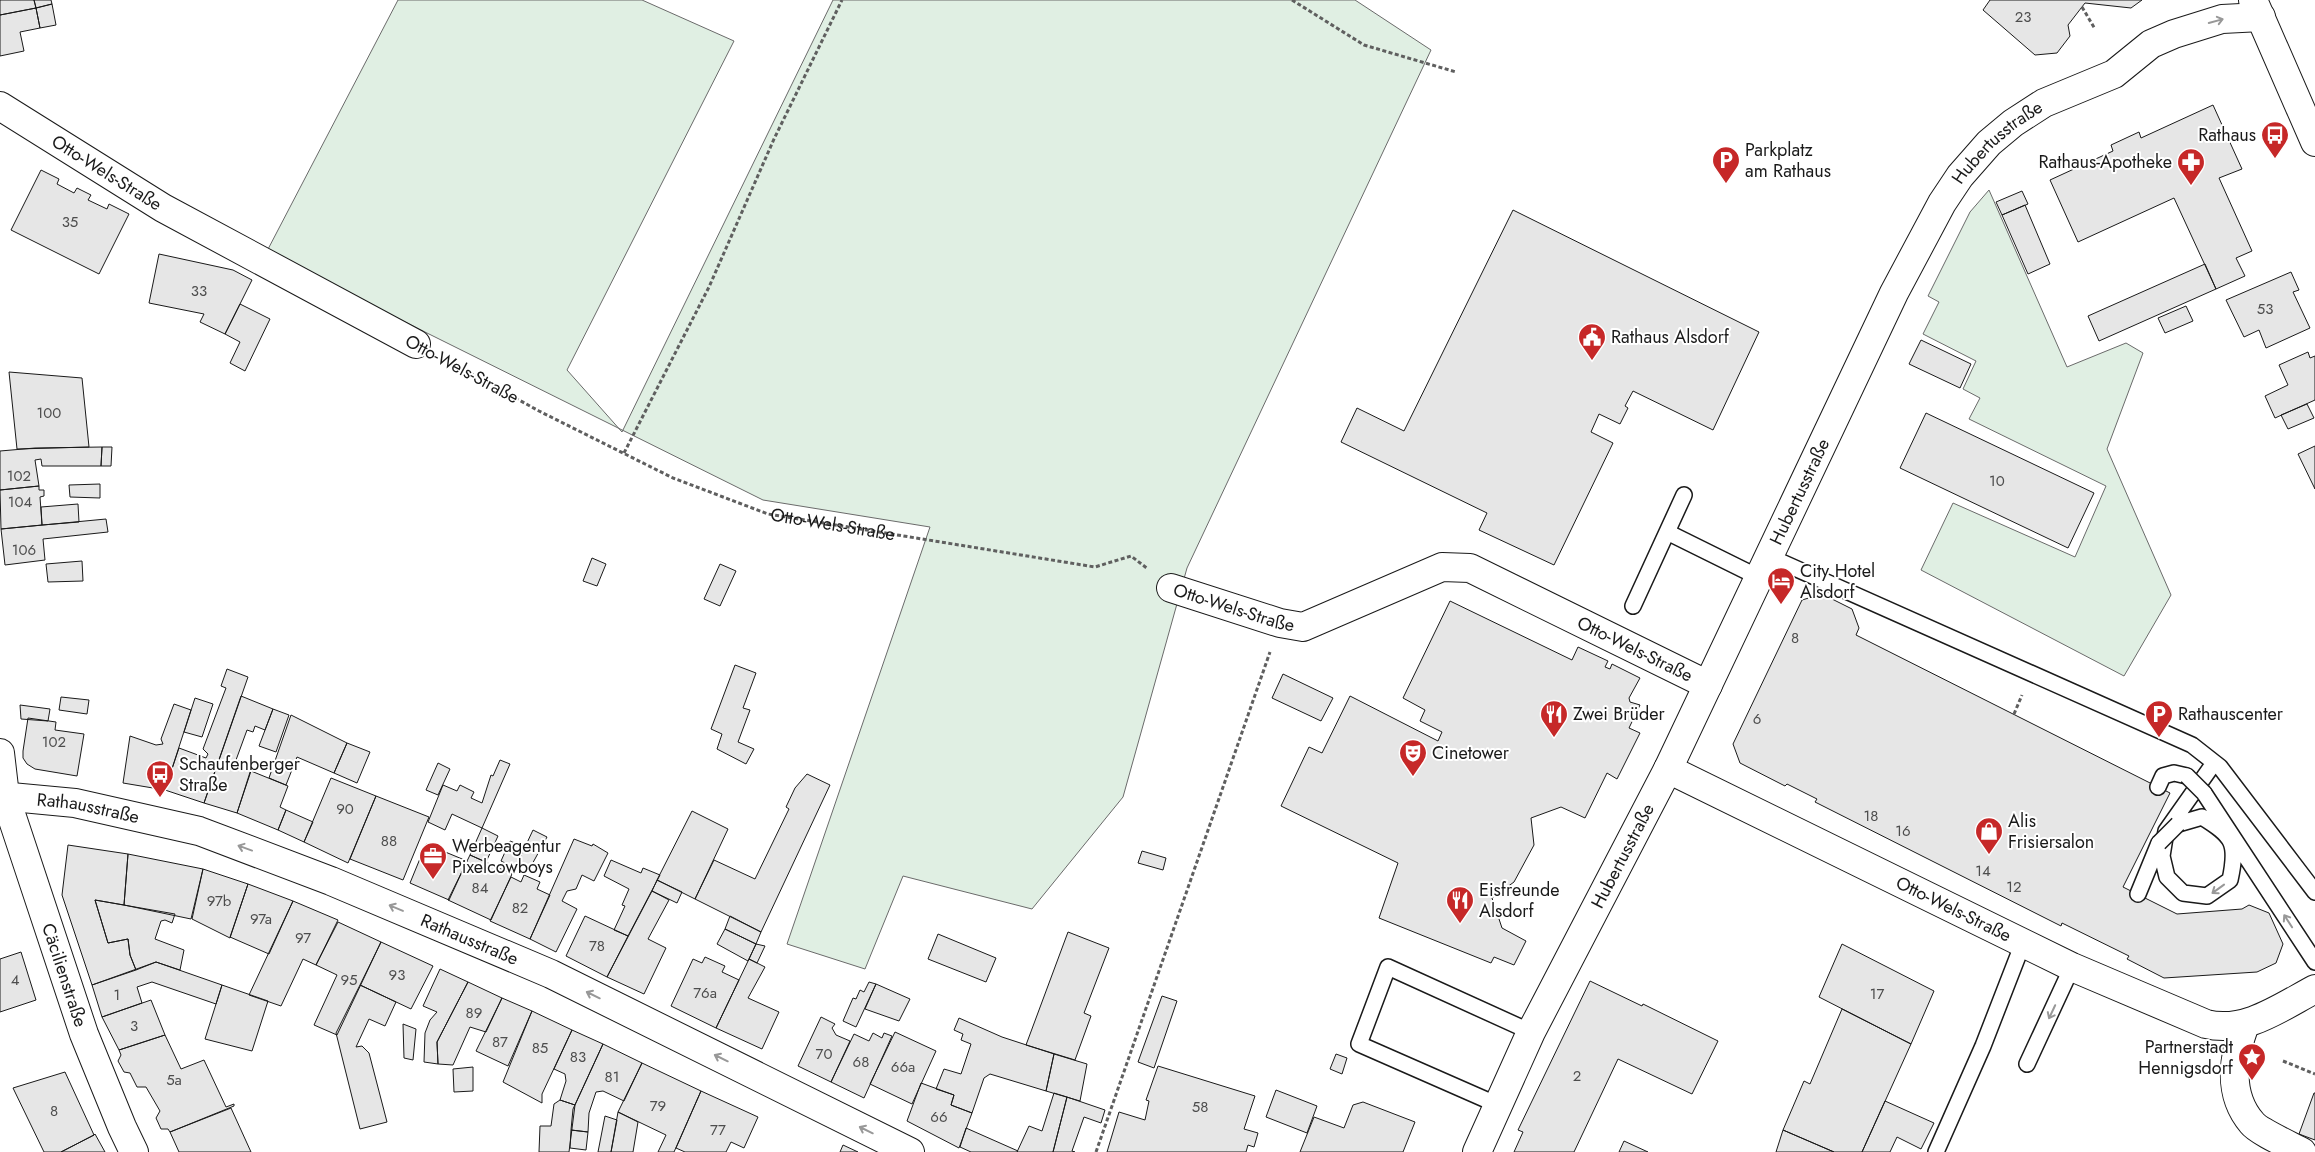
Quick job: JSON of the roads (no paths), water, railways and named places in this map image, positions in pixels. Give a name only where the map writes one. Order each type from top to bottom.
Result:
[{"type":"street","name":"Hubertusstraße","points":[[1476,1152],[1531,1032],[1668,770],[1894,293],[1942,203],[1960,176],[1989,143],[2020,118],[2044,103],[2114,74],[2151,44],[2174,34],[2257,8]]},
{"type":"street","points":[[2257,8],[2315,142]]},
{"type":"street","name":"Otto-Wels-Straße","points":[[0,106],[163,208],[416,344]]},
{"type":"street","name":"Otto-Wels-Straße","points":[[1171,588],[1280,623],[1303,627],[1442,567],[1470,568],[1708,685]]},
{"type":"street","points":[[0,753],[2,796]]},
{"type":"street","name":"Otto-Wels-Straße","points":[[1668,770],[2072,968],[2206,1024],[2222,1028],[2245,1024],[2315,989]]},
{"type":"street","name":"Cäcilienstraße","points":[[2,796],[84,1034],[134,1152]]},
{"type":"street","name":"Rathausstraße","points":[[2,796],[75,803],[199,831],[331,880],[551,974],[910,1152]]},
{"type":"street","points":[[2245,1024],[2236,1048],[2233,1079],[2240,1104],[2252,1125],[2299,1150]]},
{"type":"lane","points":[[1633,606],[1684,495]]},
{"type":"lane","points":[[1667,532],[1765,567],[2192,745],[2214,763],[2315,892]]},
{"type":"lane","points":[[2138,894],[2159,843],[2178,824],[2202,817],[2225,831],[2235,856],[2230,880],[2207,896],[2183,893],[2168,877],[2162,856],[2166,831],[2214,763]]},
{"type":"lane","points":[[2158,787],[2163,776],[2174,772],[2187,776],[2204,793],[2315,962]]},
{"type":"lane","points":[[1936,1152],[1983,1046],[2023,943]]},
{"type":"lane","points":[[1498,1105],[1359,1044],[1388,968],[1531,1032]]},
{"type":"lane","points":[[2028,1064],[2072,968]]},
{"type":"place","name":"Rathaus","points":[[2275,159]]},
{"type":"place","name":"Parkplatz am Rathaus","points":[[1726,184]]},
{"type":"place","name":"Rathaus-Apotheke","points":[[2191,186]]},
{"type":"place","name":"Rathaus Alsdorf","points":[[1592,361]]},
{"type":"place","name":"City Hotel Alsdorf","points":[[1781,605]]},
{"type":"place","name":"Zwei Brüder","points":[[1554,738]]},
{"type":"place","name":"Rathauscenter","points":[[2159,738]]},
{"type":"place","name":"Cinetower","points":[[1413,777]]},
{"type":"place","name":"Schaufenberger Straße","points":[[160,798]]},
{"type":"place","name":"Alis Frisiersalon","points":[[1989,855]]},
{"type":"place","name":"Werbeagentur Pixelcowboys","points":[[433,880]]},
{"type":"place","name":"Eisfreunde Alsdorf","points":[[1460,924]]},
{"type":"place","name":"Partnerstadt Hennigsdorf","points":[[2252,1081]]}]
